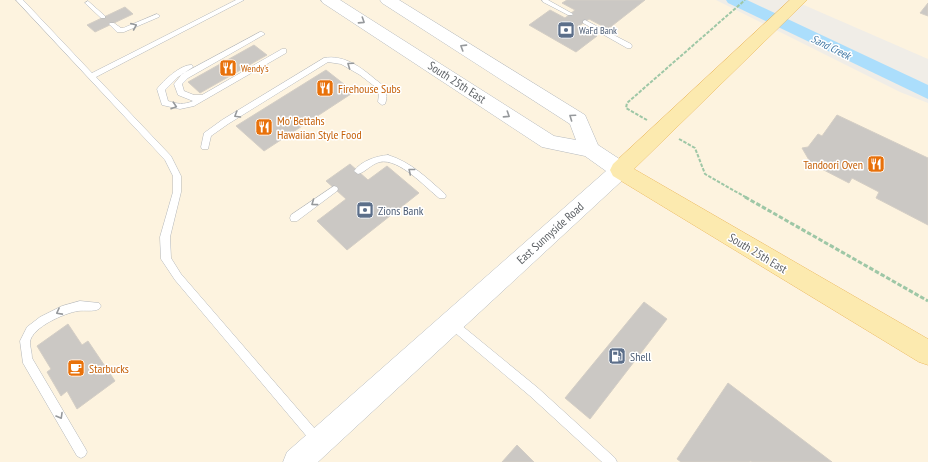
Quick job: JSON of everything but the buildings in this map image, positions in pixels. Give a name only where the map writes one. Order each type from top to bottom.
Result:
[{"type":"main road","name":"South 25th East","points":[[329,0],[549,142],[590,150],[620,170],[928,353]]},
{"type":"main road","points":[[388,0],[578,120],[590,150]]},
{"type":"main road","name":"East Sunnyside Road","points":[[297,462],[620,170],[799,0]]},
{"type":"lane","points":[[19,0],[168,158],[177,176],[177,192],[165,237],[166,259],[175,273],[319,442]]},
{"type":"lane","points":[[91,77],[242,0]]},
{"type":"lane","points":[[545,1],[570,14]]},
{"type":"lane","points":[[88,3],[104,17]]},
{"type":"lane","points":[[112,24],[119,30],[124,30],[157,16]]},
{"type":"lane","points":[[585,22],[629,46]]},
{"type":"lane","points":[[203,98],[193,98],[181,93],[178,84],[185,76],[260,32],[175,75],[161,89],[165,103],[181,108],[192,105],[284,51]]},
{"type":"lane","points":[[205,147],[208,136],[225,122],[327,60],[336,59],[345,61],[381,88],[383,94],[382,102]]},
{"type":"lane","points":[[358,171],[381,158],[393,159],[401,163],[442,196]]},
{"type":"lane","points":[[294,218],[334,188]]},
{"type":"lane","points":[[81,452],[27,359],[25,341],[31,330],[44,320],[65,309],[80,306],[96,306]]},
{"type":"lane","points":[[451,323],[534,392],[611,462]]},
{"type":"path","points":[[626,108],[628,103],[745,0]]},
{"type":"path","points":[[695,148],[705,174],[928,302]]},
{"type":"shaded area","points":[[0,0],[716,0],[900,92],[928,103],[928,462],[0,462]]},
{"type":"shaded area","points":[[799,0],[928,0],[928,59],[797,2]]},
{"type":"waterway","name":"Sand Creek","points":[[734,0],[928,93]]},
{"type":"place","name":"WaFd Bank","points":[[566,30]]},
{"type":"place","name":"Wendy's","points":[[228,68]]},
{"type":"place","name":"Firehouse Subs","points":[[325,88]]},
{"type":"place","name":"Mo' Bettahs Hawaiian Style Food","points":[[264,127]]},
{"type":"place","name":"Tandoori Oven","points":[[876,164]]},
{"type":"place","name":"Zions Bank","points":[[365,210]]},
{"type":"place","name":"Shell","points":[[617,356]]},
{"type":"place","name":"Starbucks","points":[[76,368]]}]
